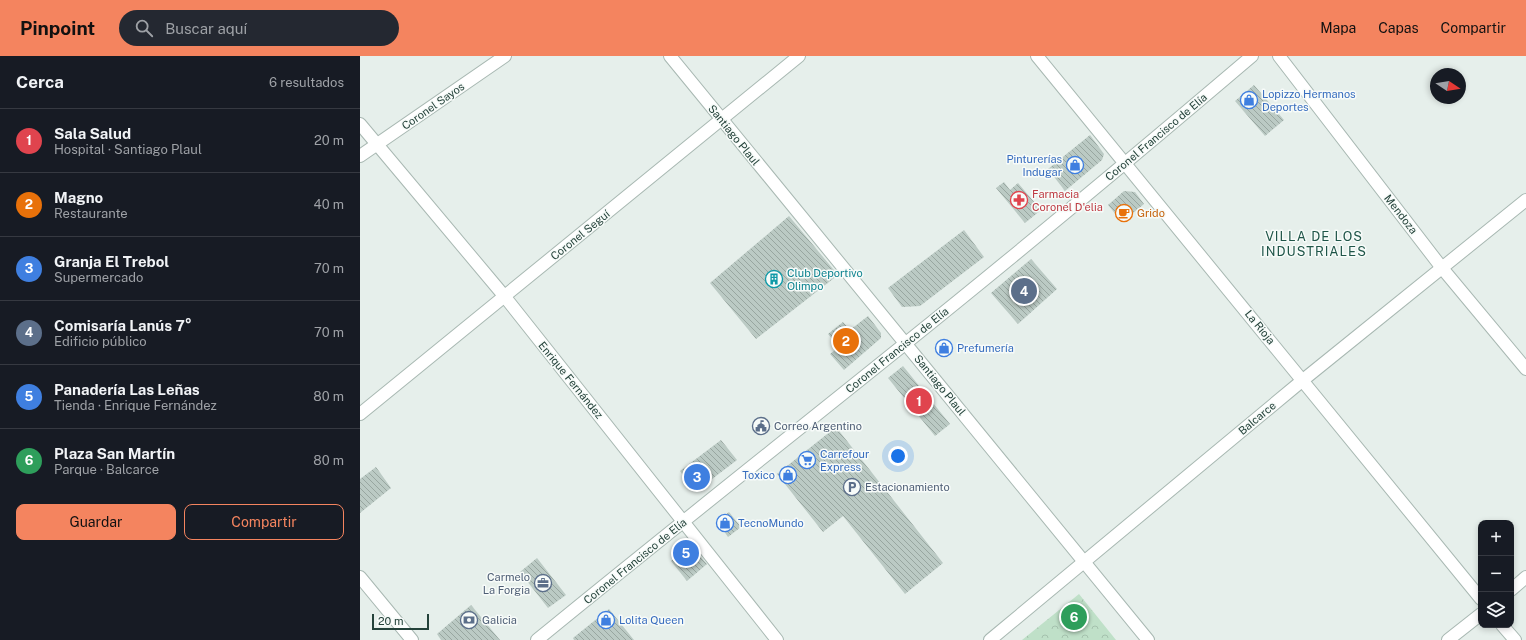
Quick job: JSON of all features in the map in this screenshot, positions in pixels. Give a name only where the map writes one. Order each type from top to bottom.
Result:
[{"type":"street","name":"Coronel Sayos","points":[[360,156],[505,56]]},
{"type":"street","name":"Santiago Plaul","points":[[670,56],[1148,640]]},
{"type":"street","name":"Coronel Seguí","points":[[360,414],[799,56]]},
{"type":"street","name":"La Rioja","points":[[1037,56],[1478,595]]},
{"type":"street","name":"Coronel Francisco de Elía","points":[[537,640],[906,343],[1125,164],[1252,56]]},
{"type":"street","name":"Mendoza","points":[[1279,56],[1442,268],[1526,369]]},
{"type":"street","name":"Enrique Fernández","points":[[360,124],[504,297],[777,640]]},
{"type":"street","name":"Balcarce","points":[[990,640],[1303,380],[1526,200]]},
{"type":"street","points":[[360,577],[412,640]]},
{"type":"street","points":[[1514,587],[1526,577]]},
{"type":"street","points":[[1448,640],[1478,616]]},
{"type":"street","points":[[1505,628],[1515,640]]},
{"type":"green space","points":[[1079,594],[1116,640],[1022,640]]},
{"type":"building","points":[[1254,85],[1284,120],[1265,136],[1235,101]]},
{"type":"building","name":"Pinturerías Indugar","points":[[1090,135],[1104,154],[1102,160],[1065,191],[1048,169]]},
{"type":"building","name":"Farmacia Coronel D'elia","points":[[1004,182],[1010,190],[1018,183],[1041,210],[1025,223],[996,188]]},
{"type":"building","name":"Grido","points":[[1124,191],[1135,192],[1144,204],[1122,222],[1108,205]]},
{"type":"building","name":"Club Deportivo Olimpo","points":[[789,216],[838,275],[756,339],[710,283]]},
{"type":"building","points":[[964,230],[984,257],[920,306],[902,307],[888,288]]},
{"type":"building","points":[[1031,259],[1057,289],[1018,324],[991,293]]},
{"type":"building","points":[[868,316],[881,333],[881,338],[844,370],[830,354],[839,347],[828,334],[843,322],[850,330]]},
{"type":"building","points":[[903,366],[950,424],[935,436],[888,378]]},
{"type":"building","name":"Estacionamiento","points":[[836,427],[943,563],[905,594],[843,516],[823,532],[777,474]]},
{"type":"building","points":[[721,440],[737,460],[699,489],[692,487],[680,471]]},
{"type":"building","points":[[376,467],[391,488],[360,513],[360,479]]},
{"type":"building","points":[[729,512],[741,527],[728,537],[719,524],[719,520]]},
{"type":"building","points":[[687,548],[695,550],[707,564],[687,581],[671,561]]},
{"type":"building","name":"Carmelo La Forgia","points":[[537,558],[566,595],[548,608],[520,572]]},
{"type":"building","name":"Galicia","points":[[471,605],[500,640],[441,640],[437,634]]},
{"type":"building","points":[[609,609],[634,640],[574,640],[573,638]]},
{"type":"place","name":"Lopizzo Hermanos Deportes","points":[[1249,100]]},
{"type":"place","name":"Pinturerías Indugar","points":[[1075,165]]},
{"type":"place","name":"Farmacia Coronel D'elia","points":[[1019,200]]},
{"type":"place","name":"Grido","points":[[1124,213]]},
{"type":"place","name":"Club Deportivo Olimpo","points":[[774,279]]},
{"type":"place","name":"Comisaría Lanús 7°","points":[[1024,291]]},
{"type":"place","name":"Magno","points":[[846,341]]},
{"type":"place","name":"Prefumería","points":[[944,348]]},
{"type":"place","name":"Sala Salud","points":[[919,401]]},
{"type":"place","name":"Correo Argentino","points":[[761,426]]},
{"type":"place","name":"Carrefour Express","points":[[807,460]]},
{"type":"place","name":"Toxico","points":[[788,475]]},
{"type":"place","name":"Granja El Trebol","points":[[697,477]]},
{"type":"place","name":"Estacionamiento","points":[[852,487]]},
{"type":"place","name":"TecnoMundo","points":[[725,523]]},
{"type":"place","name":"Panadería Las Leñas","points":[[686,553]]},
{"type":"place","name":"Carmelo La Forgia","points":[[543,583]]},
{"type":"place","name":"Plaza San Martín","points":[[1074,617]]},
{"type":"place","name":"Galicia","points":[[469,620]]},
{"type":"place","name":"Lolita Queen","points":[[606,620]]},
{"type":"district","name":"VILLA DE LOS INDUSTRIALES","points":[[1314,244]]}]
